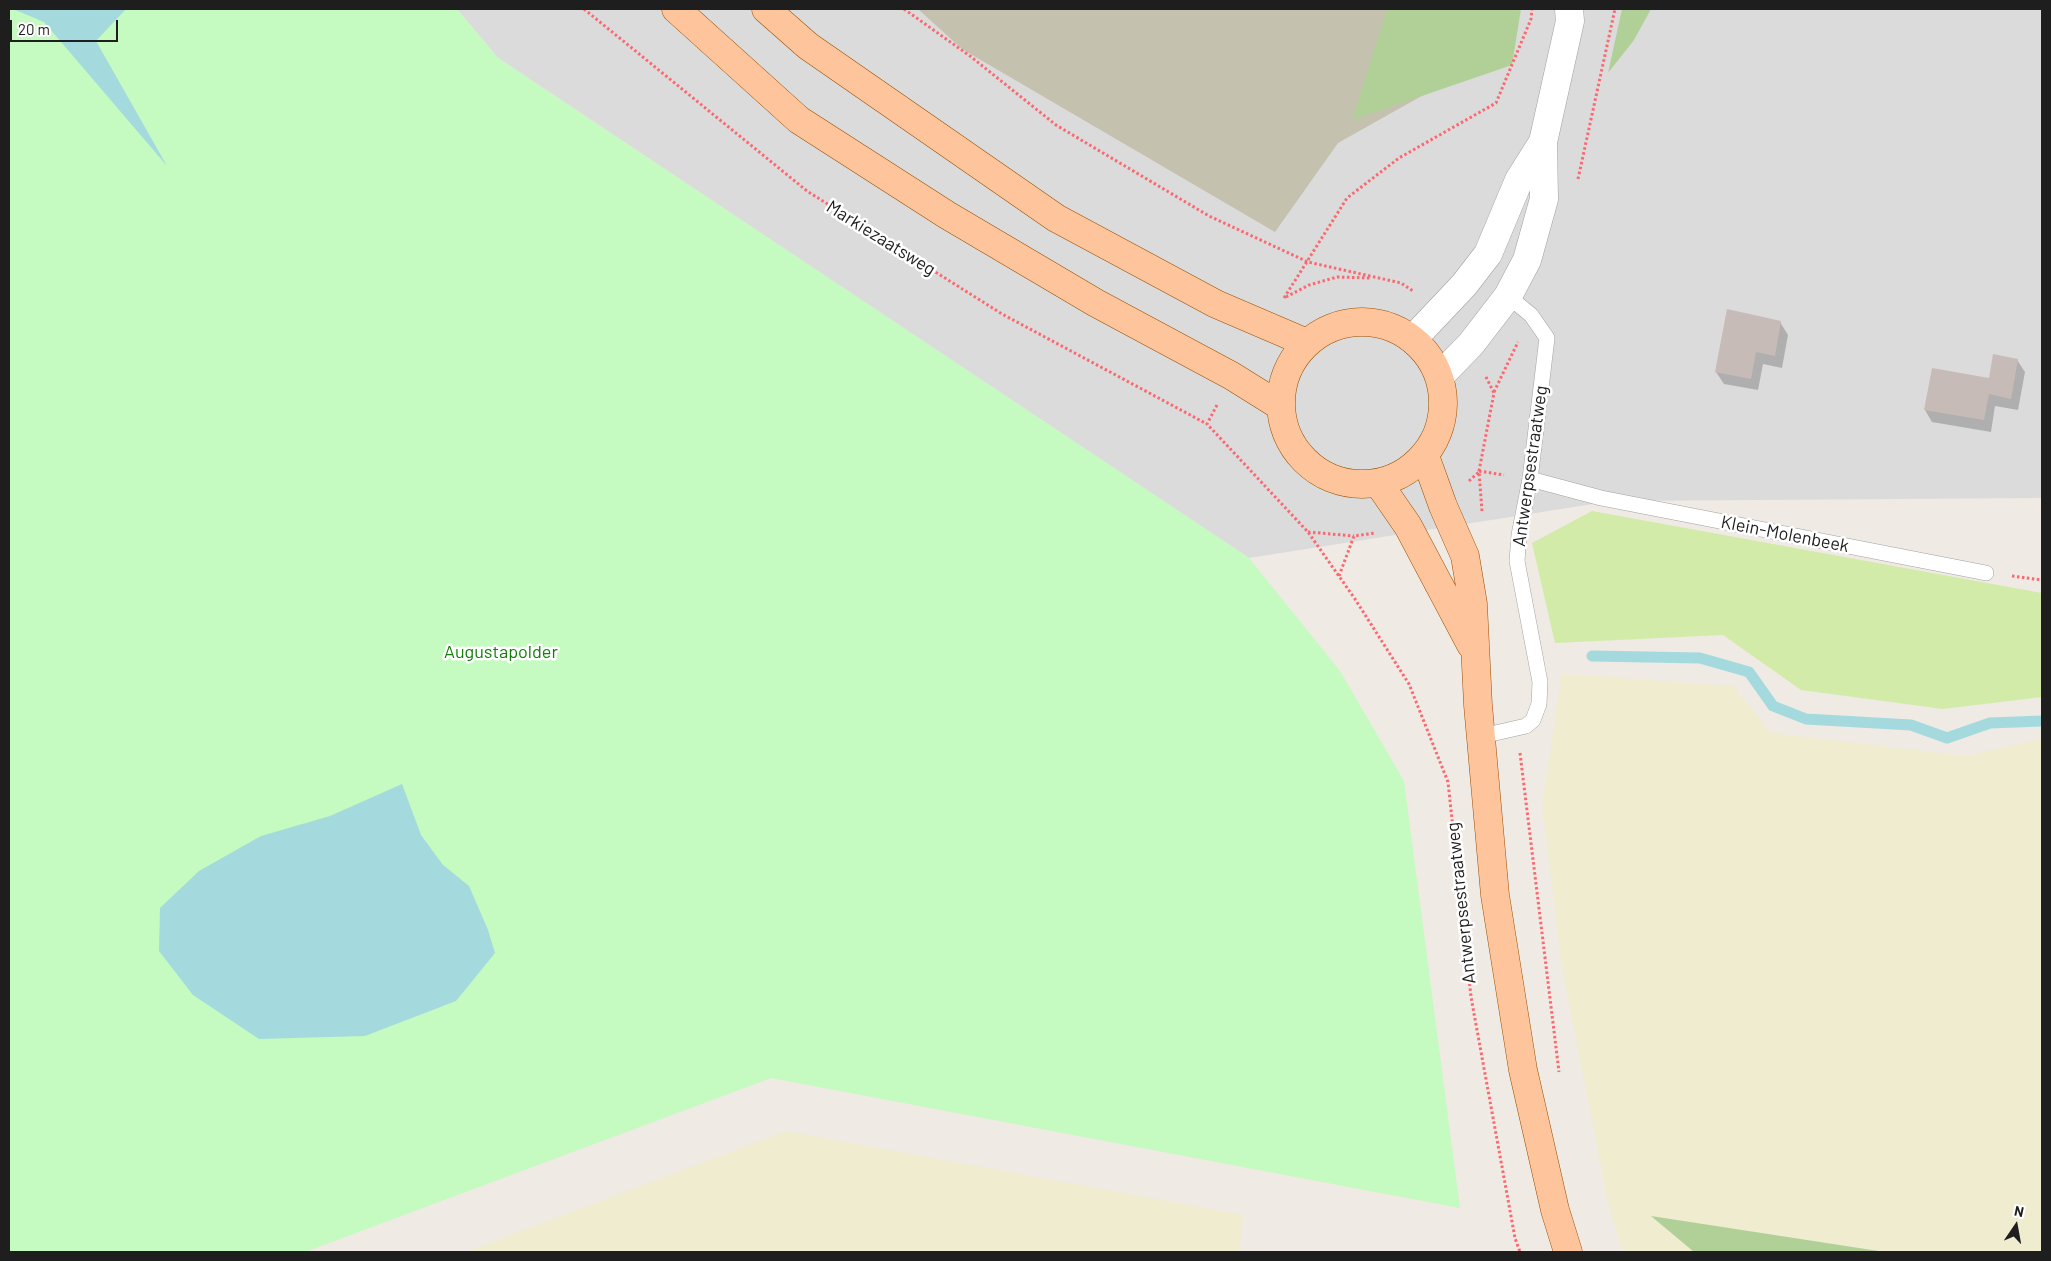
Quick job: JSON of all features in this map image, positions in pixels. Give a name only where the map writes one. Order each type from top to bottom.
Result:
[{"type":"main road","points":[[676,9],[799,120],[947,215],[1096,303],[1232,376],[1280,406]]},
{"type":"main road","points":[[766,9],[808,46],[1056,218],[1216,304],[1307,343]]},
{"type":"main road","points":[[1359,322],[1388,325],[1413,339],[1429,356],[1440,376],[1444,397],[1443,418],[1437,438],[1425,456],[1405,473],[1379,484],[1351,484],[1324,476],[1301,458],[1286,434],[1280,406],[1283,382],[1292,361],[1307,343],[1331,327],[1359,322]]},
{"type":"main road","name":"Antwerpsestraatweg","points":[[1425,456],[1443,506],[1465,556],[1473,604],[1495,895],[1521,1061],[1555,1210],[1568,1252]]},
{"type":"main road","name":"Antwerpsestraatweg","points":[[1379,484],[1408,526],[1476,653]]},
{"type":"street","points":[[1440,376],[1471,344],[1508,296],[1527,260],[1544,199],[1543,142],[1572,13]]},
{"type":"street","points":[[1413,339],[1464,285],[1488,254],[1519,180],[1543,142]]},
{"type":"lane","name":"Antwerpsestraatweg","points":[[1508,296],[1531,316],[1547,338],[1530,479],[1519,535],[1518,561],[1540,682],[1539,704],[1533,720],[1518,729]]},
{"type":"lane","name":"Klein-Molenbeek","points":[[1530,479],[1601,498],[1986,573]]},
{"type":"lane","points":[[1482,736],[1518,729]]},
{"type":"path","name":"Markiezaatsweg","points":[[584,9],[807,191],[1002,314],[1207,424]]},
{"type":"path","points":[[904,9],[970,56],[1056,125],[1209,216],[1308,262],[1347,198],[1399,158],[1454,129],[1496,103],[1531,19],[1532,9]]},
{"type":"path","points":[[1285,298],[1309,285],[1337,277],[1379,278]]},
{"type":"path","points":[[1480,471],[1482,516]]},
{"type":"path","points":[[1308,532],[1354,536]]},
{"type":"path","points":[[1986,573],[2042,580]]},
{"type":"path","name":"Antwerpsestraatweg","points":[[1339,576],[1409,684],[1448,782],[1471,997],[1515,1238],[1520,1252]]},
{"type":"path","points":[[1518,729],[1522,780],[1560,1076]]},
{"type":"shaded area","points":[[457,9],[2042,9],[2042,498],[1612,501],[1249,558],[498,58]]},
{"type":"shaded area","points":[[918,9],[1504,9],[1498,53],[1338,143],[1275,232],[962,49]]},
{"type":"shaded area","points":[[1562,674],[1733,686],[1771,733],[1966,756],[2042,739],[2042,1252],[1885,1252],[1652,1217],[1694,1252],[1623,1252],[1609,1208],[1562,968],[1542,805]]},
{"type":"shaded area","points":[[786,1131],[1243,1215],[1239,1252],[466,1252]]},
{"type":"green space","name":"Augustapolder","points":[[9,9],[457,9],[498,58],[1249,558],[1340,671],[1404,781],[1460,1208],[771,1078],[305,1252],[9,1252]]},
{"type":"green space","points":[[1387,9],[1521,9],[1512,65],[1352,120]]},
{"type":"green space","points":[[1622,9],[1651,9],[1634,40],[1608,73]]},
{"type":"green space","points":[[1592,511],[2042,593],[2042,697],[1943,709],[1801,690],[1723,635],[1555,643],[1532,543]]},
{"type":"green space","points":[[1651,1216],[1885,1252],[1694,1252]]},
{"type":"water","points":[[13,9],[126,9],[96,41],[167,166],[44,22]]},
{"type":"water","points":[[402,784],[421,835],[443,865],[469,886],[488,930],[495,953],[456,1001],[365,1036],[259,1039],[193,995],[159,951],[160,908],[199,871],[261,836],[330,816]]},
{"type":"building","points":[[1727,309],[1781,321],[1775,356],[1756,352],[1751,379],[1715,372]]},
{"type":"building","points":[[1993,354],[2018,359],[2011,399],[1989,394],[1984,420],[1924,410],[1932,368],[1989,378]]},
{"type":"waterway","points":[[1592,656],[1700,658],[1749,672],[1773,706],[1806,719],[1911,725],[1947,738],[1990,723],[2042,721]]}]
